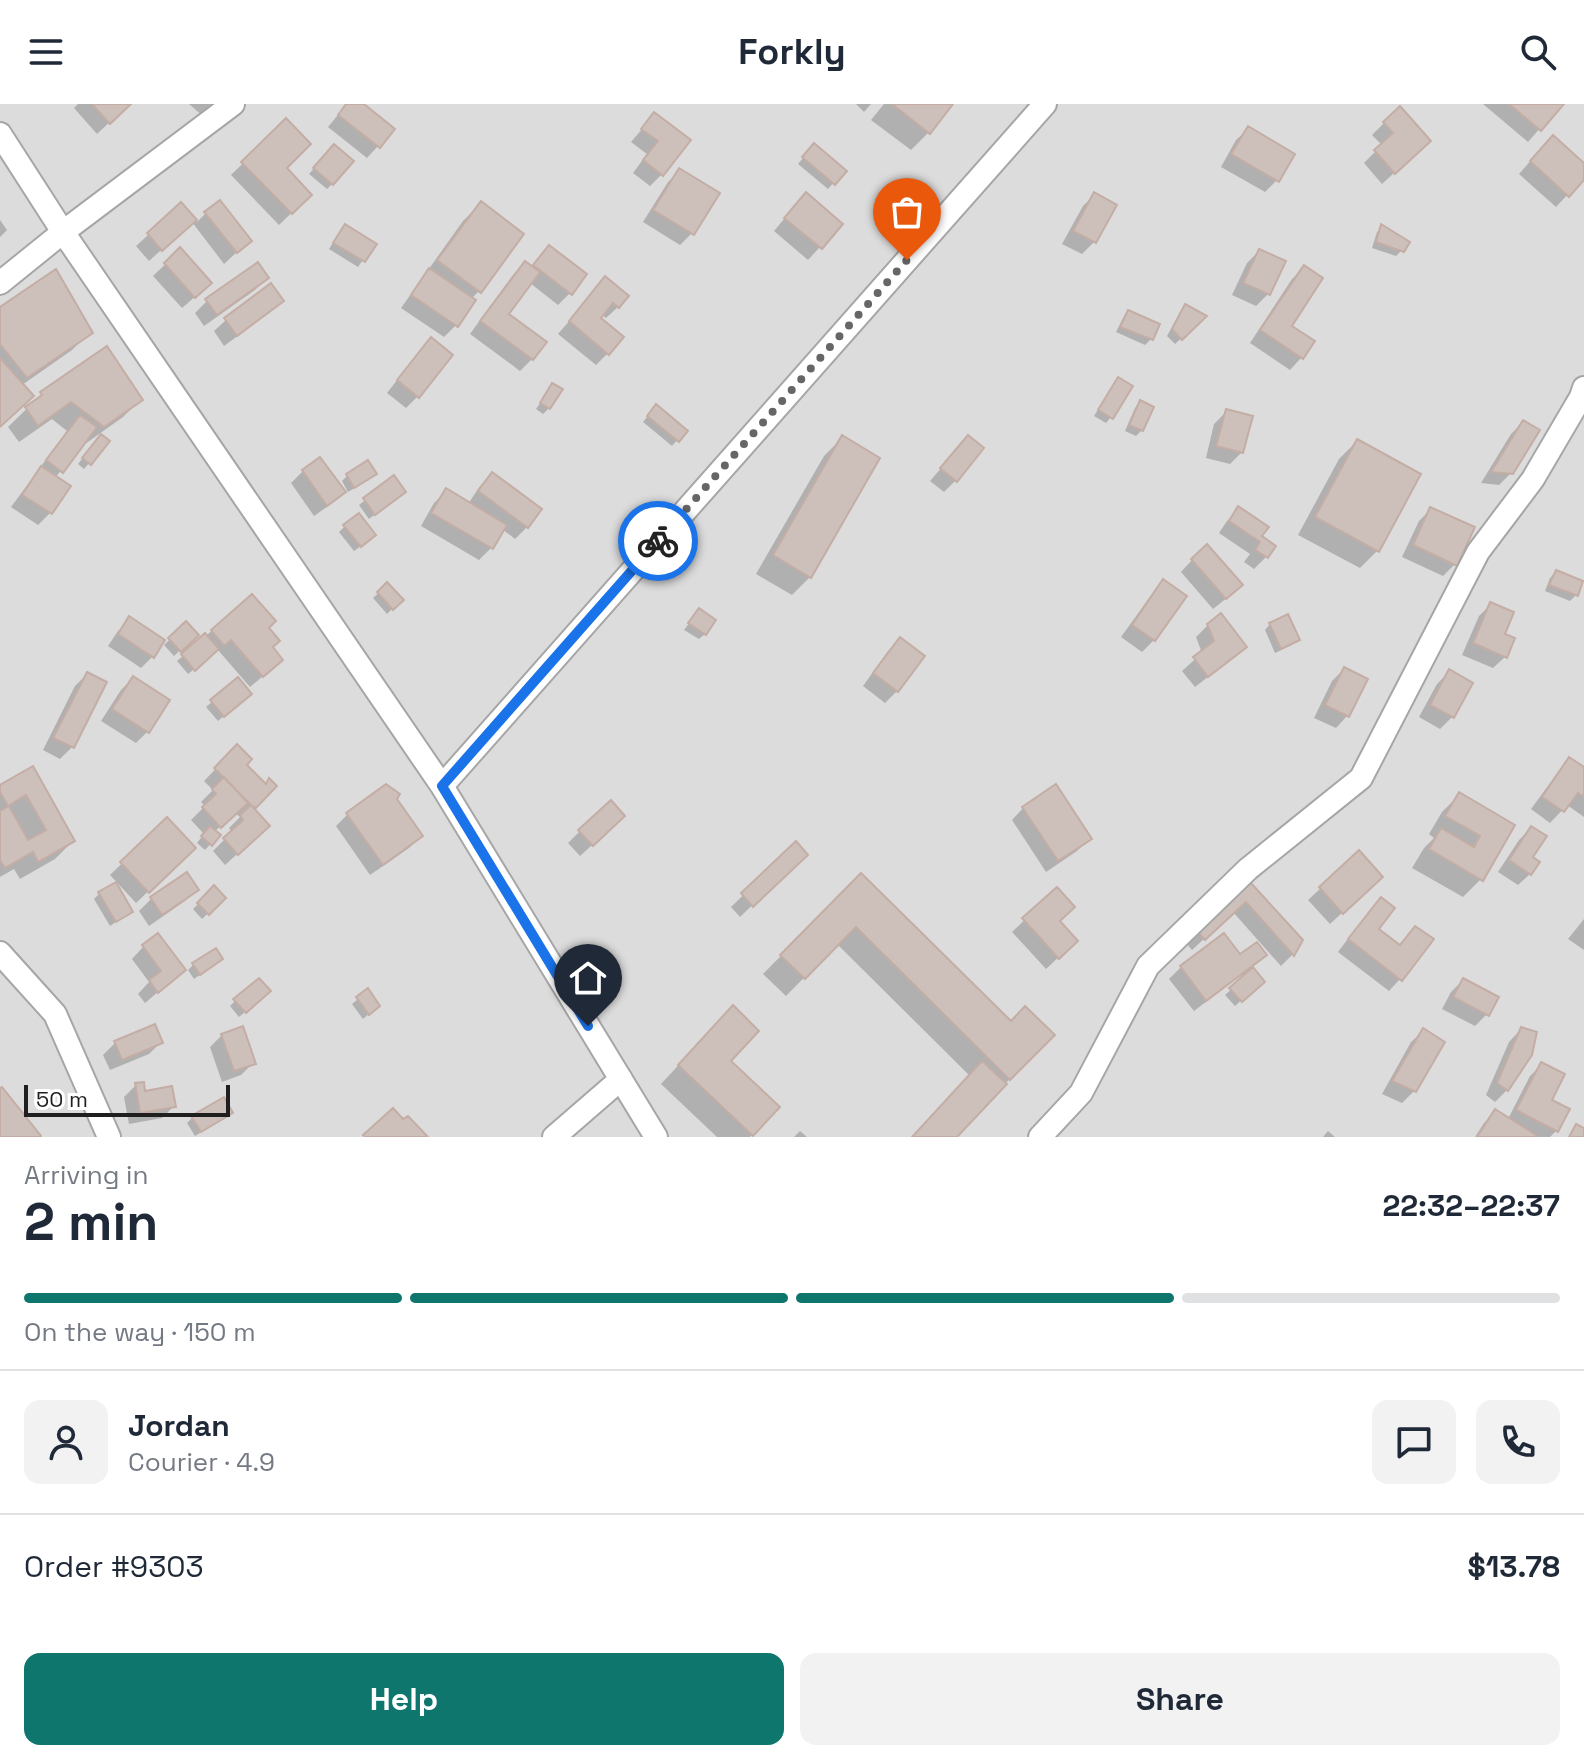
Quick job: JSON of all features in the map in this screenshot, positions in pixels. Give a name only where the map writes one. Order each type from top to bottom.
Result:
[{"type":"street","points":[[0,283],[233,104]]},
{"type":"street","points":[[442,786],[1045,104]]},
{"type":"street","points":[[0,134],[63,232],[442,786],[656,1137]]},
{"type":"street","points":[[1040,1137],[1081,1093],[1148,966],[1248,869],[1361,778],[1478,552],[1533,479],[1584,388]]},
{"type":"street","points":[[0,953],[55,1014],[109,1137]]},
{"type":"street","points":[[554,1137],[621,1079]]},
{"type":"shaded area","points":[[0,104],[1584,104],[1584,1137],[0,1137]]},
{"type":"building","points":[[92,104],[131,104],[110,124]]},
{"type":"building","points":[[346,104],[364,104],[395,129],[380,148],[338,115]]},
{"type":"building","points":[[892,104],[953,104],[930,134]]},
{"type":"building","points":[[1509,104],[1564,104],[1541,131]]},
{"type":"building","points":[[1400,106],[1431,141],[1395,174],[1374,150],[1393,133],[1383,122]]},
{"type":"building","points":[[654,112],[691,140],[663,176],[643,160],[658,141],[641,129]]},
{"type":"building","points":[[286,118],[311,144],[287,168],[312,195],[292,214],[241,162]]},
{"type":"building","points":[[1248,126],[1295,154],[1279,182],[1231,154]]},
{"type":"building","points":[[1553,135],[1584,163],[1584,180],[1569,197],[1530,161]]},
{"type":"building","points":[[814,143],[847,171],[835,185],[802,157]]},
{"type":"building","points":[[334,144],[354,161],[333,185],[313,168]]},
{"type":"building","points":[[679,168],[720,193],[694,235],[653,210]]},
{"type":"building","points":[[806,192],[843,224],[822,249],[784,218]]},
{"type":"building","points":[[1094,192],[1117,205],[1096,243],[1073,231]]},
{"type":"building","points":[[220,200],[252,241],[237,253],[204,212]]},
{"type":"building","points":[[481,201],[524,234],[481,293],[437,260]]},
{"type":"building","points":[[181,202],[197,220],[162,251],[147,233]]},
{"type":"building","points":[[345,224],[377,244],[365,262],[333,243]]},
{"type":"building","points":[[1381,224],[1410,242],[1404,252],[1376,242]]},
{"type":"building","points":[[549,245],[587,274],[572,295],[533,265]]},
{"type":"building","points":[[180,247],[212,283],[195,298],[164,263]]},
{"type":"building","points":[[1259,249],[1286,261],[1270,295],[1243,283]]},
{"type":"building","points":[[525,261],[540,272],[509,314],[547,342],[533,360],[480,321]]},
{"type":"building","points":[[258,262],[269,278],[217,315],[205,299]]},
{"type":"building","points":[[1304,265],[1323,278],[1292,326],[1315,341],[1303,359],[1260,330]]},
{"type":"building","points":[[429,268],[476,300],[458,327],[411,295]]},
{"type":"building","points":[[56,269],[93,333],[27,378],[0,344],[0,307]]},
{"type":"building","points":[[605,276],[629,296],[619,308],[613,303],[601,318],[624,337],[609,355],[569,321]]},
{"type":"building","points":[[271,283],[284,301],[237,336],[224,318]]},
{"type":"building","points":[[1185,304],[1207,316],[1182,340],[1172,329]]},
{"type":"building","points":[[1128,310],[1160,324],[1153,340],[1120,327]]},
{"type":"building","points":[[431,337],[453,355],[419,398],[397,380]]},
{"type":"building","points":[[107,346],[143,400],[104,427],[71,402],[38,426],[25,407],[42,395],[40,392]]},
{"type":"building","points":[[0,358],[34,396],[0,427]]},
{"type":"building","points":[[1118,377],[1133,386],[1113,419],[1098,410]]},
{"type":"building","points":[[552,383],[563,389],[550,409],[540,403]]},
{"type":"building","points":[[1140,400],[1154,407],[1143,431],[1129,425]]},
{"type":"building","points":[[656,404],[688,431],[679,442],[647,416]]},
{"type":"building","points":[[1226,409],[1253,416],[1243,453],[1216,446]]},
{"type":"building","points":[[80,415],[97,427],[63,473],[46,460]]},
{"type":"building","points":[[1523,420],[1540,430],[1513,474],[1491,472]]},
{"type":"building","points":[[101,434],[110,441],[91,465],[82,458]]},
{"type":"building","points":[[842,435],[880,458],[811,578],[773,555]]},
{"type":"building","points":[[968,435],[984,448],[957,482],[940,468]]},
{"type":"building","points":[[1357,439],[1421,474],[1379,552],[1315,517]]},
{"type":"building","points":[[320,457],[346,492],[327,506],[302,470]]},
{"type":"building","points":[[368,460],[377,474],[354,488],[346,474]]},
{"type":"building","points":[[41,466],[71,486],[52,514],[22,495]]},
{"type":"building","points":[[492,472],[542,509],[528,528],[478,491]]},
{"type":"building","points":[[394,475],[406,492],[375,515],[363,498]]},
{"type":"building","points":[[446,488],[507,525],[493,549],[431,513]]},
{"type":"building","points":[[1238,506],[1269,527],[1262,536],[1276,546],[1268,558],[1255,550],[1260,542],[1229,521]]},
{"type":"building","points":[[1430,507],[1475,527],[1457,566],[1413,545]]},
{"type":"building","points":[[359,513],[376,535],[361,547],[343,525]]},
{"type":"building","points":[[1207,544],[1243,585],[1226,599],[1191,559]]},
{"type":"building","points":[[1556,570],[1583,581],[1578,596],[1549,585]]},
{"type":"building","points":[[1163,579],[1187,596],[1155,641],[1132,625]]},
{"type":"building","points":[[387,582],[404,600],[393,610],[377,592]]},
{"type":"building","points":[[252,594],[276,621],[269,628],[280,641],[273,647],[283,660],[263,677],[231,640],[224,646],[211,630]]},
{"type":"building","points":[[1490,602],[1514,612],[1505,634],[1515,638],[1507,658],[1473,643]]},
{"type":"building","points":[[699,608],[716,620],[706,635],[688,623]]},
{"type":"building","points":[[1221,613],[1247,647],[1208,677],[1193,657],[1214,641],[1207,624]]},
{"type":"building","points":[[1288,614],[1300,640],[1281,649],[1269,623]]},
{"type":"building","points":[[129,616],[165,640],[154,658],[118,634]]},
{"type":"building","points":[[186,621],[199,635],[181,652],[168,638]]},
{"type":"building","points":[[205,633],[219,649],[195,671],[181,654]]},
{"type":"building","points":[[900,637],[925,656],[898,692],[873,673]]},
{"type":"building","points":[[1344,667],[1368,679],[1349,717],[1325,705]]},
{"type":"building","points":[[1449,669],[1473,683],[1454,718],[1430,705]]},
{"type":"building","points":[[87,672],[107,682],[74,748],[53,738]]},
{"type":"building","points":[[133,676],[170,700],[149,733],[112,709]]},
{"type":"building","points":[[238,677],[252,694],[224,717],[210,700]]},
{"type":"building","points":[[237,744],[252,759],[247,765],[266,784],[269,778],[277,786],[256,808],[214,768]]},
{"type":"building","points":[[1569,757],[1584,767],[1584,797],[1578,793],[1564,812],[1542,797]]},
{"type":"building","points":[[33,766],[75,841],[38,862],[33,852],[5,868],[0,860],[0,811],[9,806],[28,840],[46,830],[26,795],[8,806],[0,792],[0,785]]},
{"type":"building","points":[[224,777],[248,803],[221,828],[202,807],[216,794],[212,789]]},
{"type":"building","points":[[386,784],[400,794],[397,799],[423,836],[383,865],[346,813]]},
{"type":"building","points":[[1056,784],[1092,839],[1058,861],[1022,807]]},
{"type":"building","points":[[1459,792],[1515,825],[1483,881],[1429,849],[1441,828],[1474,847],[1480,836],[1445,816]]},
{"type":"building","points":[[611,800],[625,816],[593,846],[578,830]]},
{"type":"building","points":[[251,805],[270,826],[238,855],[223,838],[243,820],[240,815]]},
{"type":"building","points":[[167,817],[196,848],[149,893],[120,862]]},
{"type":"building","points":[[210,826],[221,835],[212,846],[201,836]]},
{"type":"building","points":[[1531,826],[1547,836],[1533,857],[1540,862],[1531,875],[1509,860]]},
{"type":"building","points":[[796,841],[808,855],[753,907],[741,893]]},
{"type":"building","points":[[1359,850],[1383,877],[1343,914],[1319,887]]},
{"type":"building","points":[[187,872],[199,890],[162,915],[150,897]]},
{"type":"building","points":[[861,873],[1011,1021],[1025,1006],[1055,1035],[1010,1080],[856,927],[805,979],[780,955]]},
{"type":"building","points":[[116,882],[133,912],[116,922],[98,892]]},
{"type":"building","points":[[1250,882],[1303,940],[1294,956],[1246,902],[1205,940],[1197,931]]},
{"type":"building","points":[[214,885],[226,898],[209,915],[197,903]]},
{"type":"building","points":[[1057,887],[1075,907],[1060,921],[1078,941],[1059,959],[1022,918]]},
{"type":"building","points":[[1381,897],[1395,908],[1379,929],[1400,945],[1415,926],[1434,939],[1402,981],[1348,939]]},
{"type":"building","points":[[158,933],[186,970],[158,993],[149,980],[161,971],[142,945]]},
{"type":"building","points":[[1224,933],[1240,954],[1257,942],[1267,955],[1206,1001],[1180,966]]},
{"type":"building","points":[[216,948],[223,959],[200,975],[192,963]]},
{"type":"building","points":[[1253,967],[1265,982],[1242,1002],[1229,988]]},
{"type":"building","points":[[259,978],[271,991],[246,1013],[233,999]]},
{"type":"building","points":[[1463,978],[1499,997],[1489,1016],[1453,997]]},
{"type":"building","points":[[368,988],[380,1006],[369,1015],[356,997]]},
{"type":"building","points":[[733,1005],[759,1031],[731,1061],[780,1107],[753,1136],[678,1065]]},
{"type":"building","points":[[155,1024],[163,1043],[122,1060],[114,1041]]},
{"type":"building","points":[[243,1026],[256,1064],[234,1071],[221,1034]]},
{"type":"building","points":[[1521,1027],[1537,1032],[1532,1055],[1508,1091],[1497,1083]]},
{"type":"building","points":[[1423,1028],[1445,1042],[1416,1092],[1392,1081]]},
{"type":"building","points":[[982,1061],[1007,1084],[957,1137],[912,1137]]},
{"type":"building","points":[[1541,1062],[1565,1074],[1552,1100],[1570,1109],[1558,1132],[1516,1110]]},
{"type":"building","points":[[144,1082],[145,1091],[172,1086],[176,1107],[140,1113],[135,1083]]},
{"type":"building","points":[[2,1087],[41,1136],[40,1137],[0,1137]]},
{"type":"building","points":[[224,1097],[233,1113],[201,1132],[191,1116]]},
{"type":"building","points":[[393,1108],[403,1119],[408,1116],[428,1137],[363,1135]]},
{"type":"building","points":[[1495,1109],[1536,1135],[1535,1137],[1477,1137]]},
{"type":"building","points":[[1576,1124],[1584,1128],[1584,1137],[1569,1137]]},
{"type":"way so far","points":[[658,541],[907,260]]},
{"type":"route","points":[[588,1026],[442,786],[658,541]]}]
